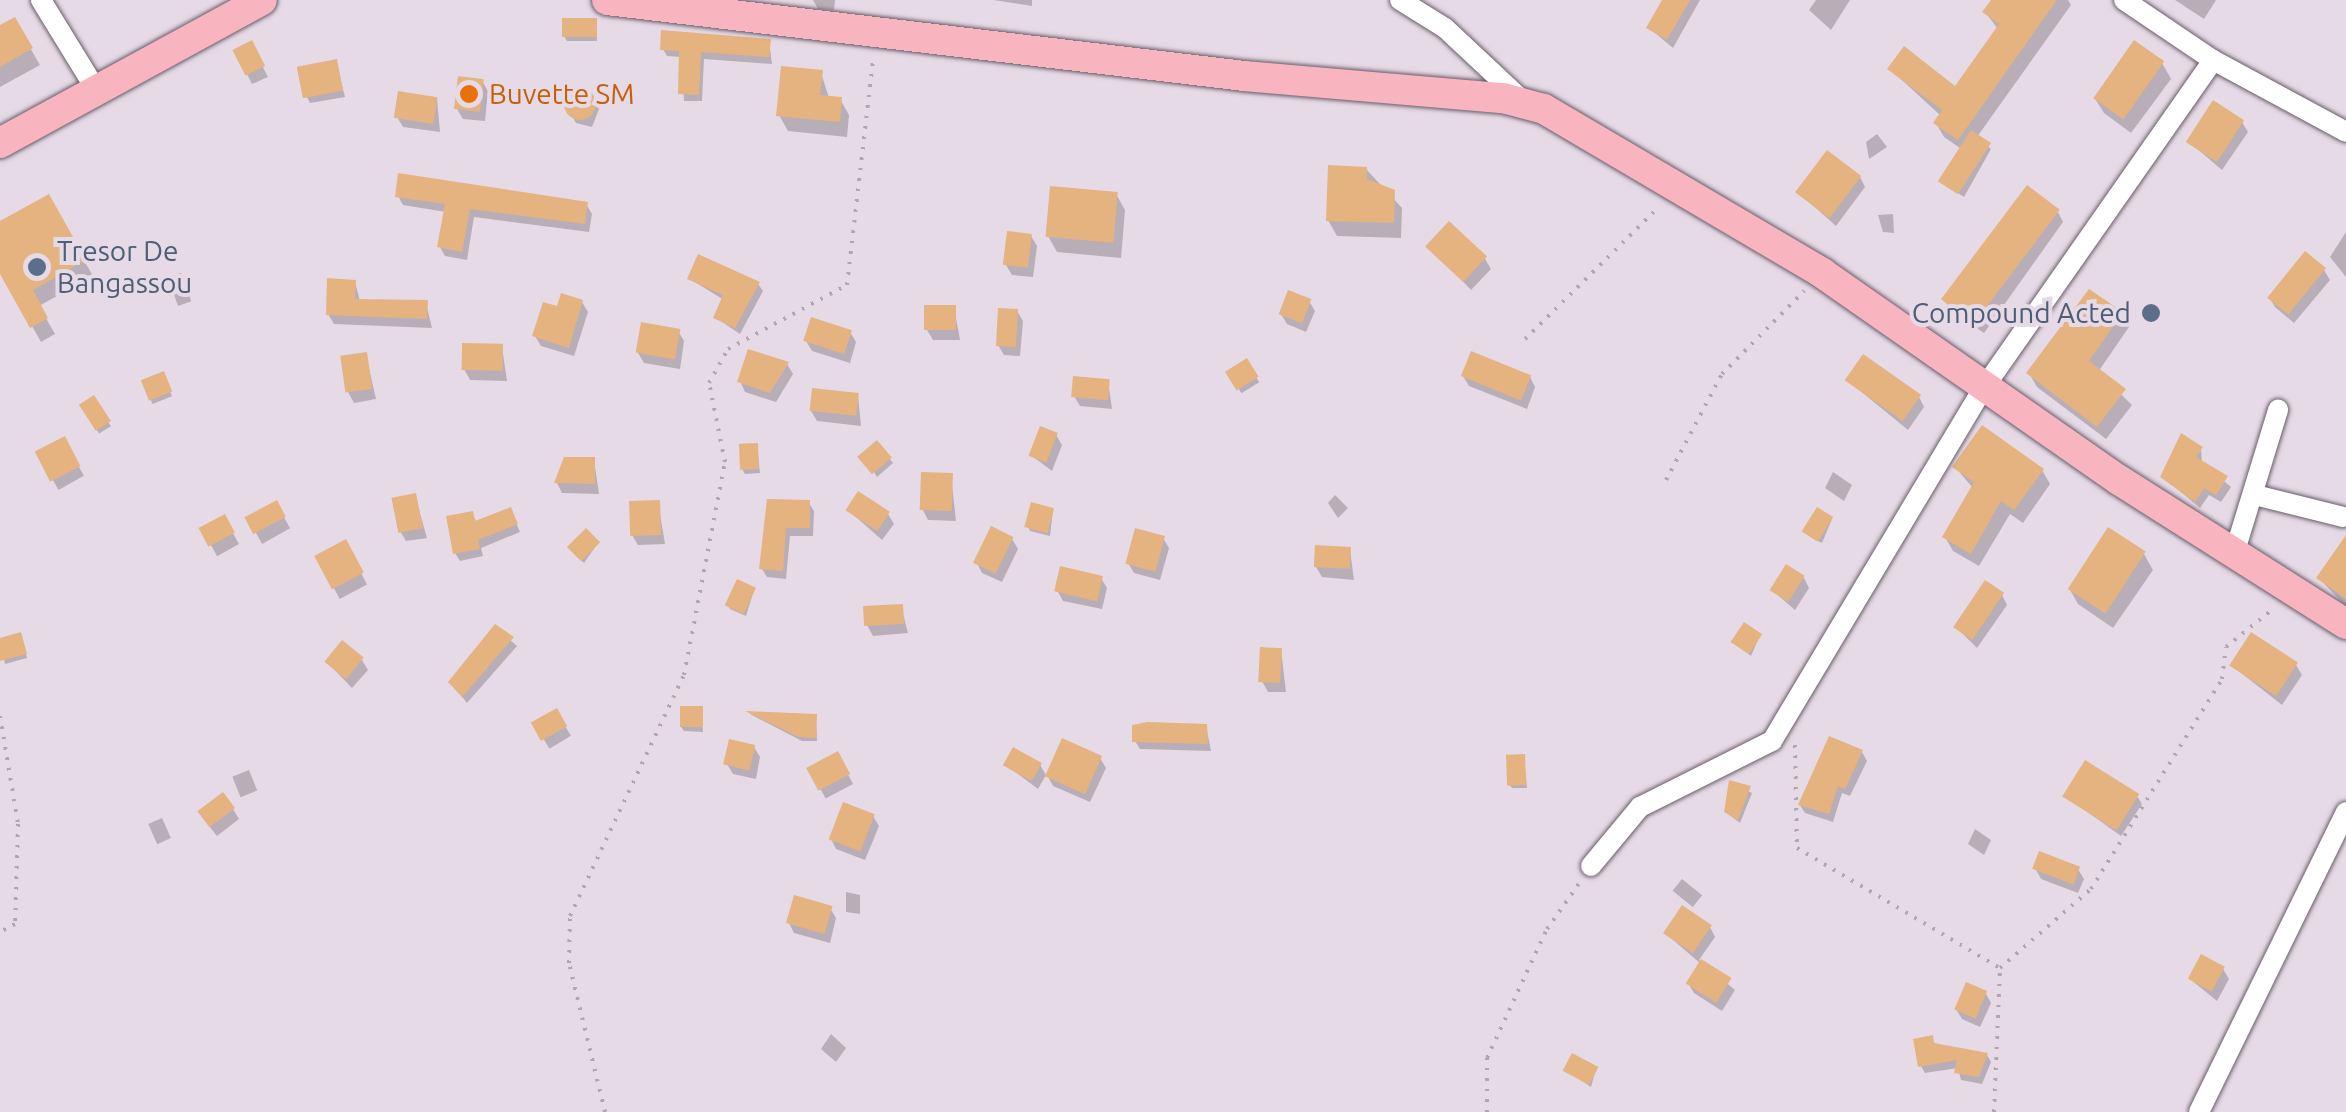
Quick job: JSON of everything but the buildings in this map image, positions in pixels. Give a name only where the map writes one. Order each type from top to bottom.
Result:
[{"type":"main road","points":[[0,143],[262,0]]},
{"type":"main road","points":[[607,0],[1244,76],[1524,102],[1822,273],[1983,389],[2346,624]]},
{"type":"street","points":[[41,0],[95,88]]},
{"type":"street","points":[[1400,0],[1445,28],[1524,102]]},
{"type":"street","points":[[2124,0],[2213,60],[2346,132]]},
{"type":"street","points":[[1591,866],[1640,806],[1772,741],[1983,389],[2213,60]]},
{"type":"street","points":[[2234,554],[2278,410]]},
{"type":"street","points":[[2254,496],[2343,517]]},
{"type":"street","points":[[2199,1112],[2346,812]]},
{"type":"path","points":[[605,1112],[569,963],[570,916],[684,675],[725,462],[709,383],[728,349],[847,285],[876,30]]},
{"type":"path","points":[[1525,340],[1626,235],[1681,189]]},
{"type":"path","points":[[1666,480],[1722,374],[1822,273]]},
{"type":"path","points":[[1994,1112],[2000,968],[2092,889],[2222,679],[2226,647],[2294,591]]},
{"type":"path","points":[[1795,705],[1797,848],[2000,968]]},
{"type":"path","points":[[0,716],[18,824],[15,924],[0,932]]},
{"type":"path","points":[[1487,1112],[1487,1058],[1547,929],[1591,866]]},
{"type":"place","name":"Buvette SM","points":[[469,94]]},
{"type":"place","name":"Tresor De Bangassou","points":[[37,267]]},
{"type":"place","name":"Compound Acted","points":[[2151,313]]}]
